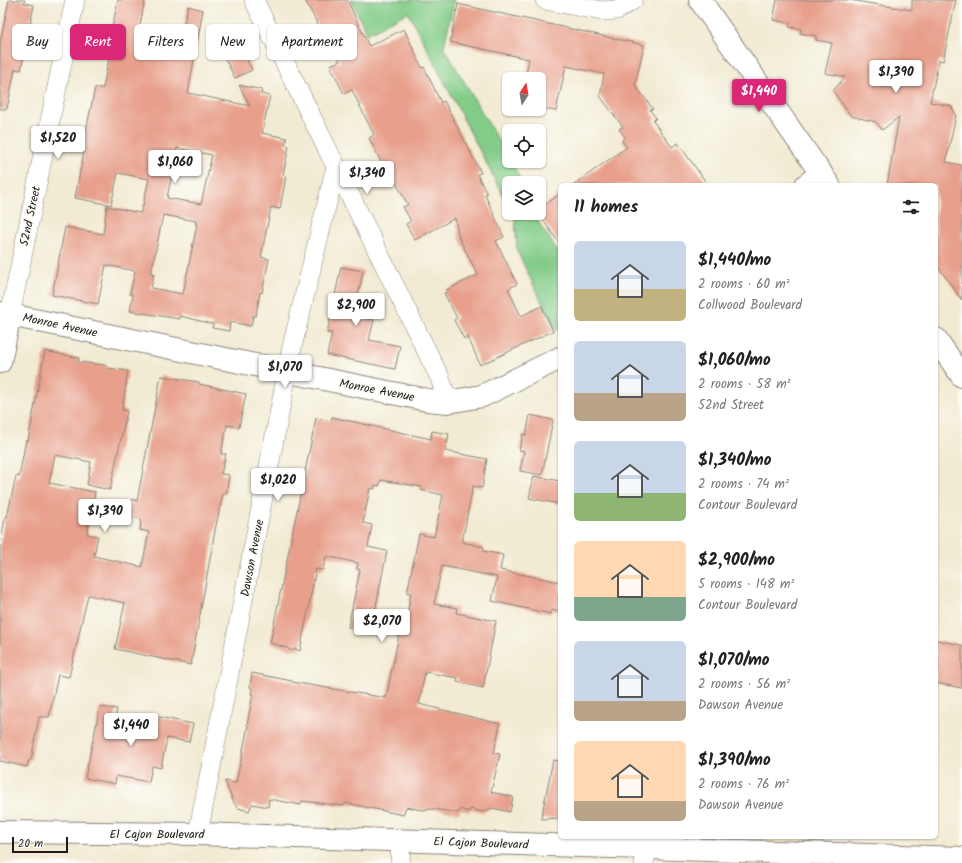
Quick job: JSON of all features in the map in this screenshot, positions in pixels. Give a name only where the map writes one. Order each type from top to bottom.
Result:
[{"type":"main road","points":[[700,0],[818,181]]},
{"type":"main road","name":"52nd Street","points":[[0,362],[5,314]]},
{"type":"main road","name":"Monroe Avenue","points":[[5,314],[427,400],[448,402],[482,396],[558,359]]},
{"type":"main road","points":[[938,342],[962,376]]},
{"type":"main road","name":"El Cajon Boulevard","points":[[0,832],[198,834],[401,840],[647,850],[962,858]]},
{"type":"street","name":"52nd Street","points":[[5,314],[75,0]]},
{"type":"street","points":[[254,0],[440,378],[448,402]]},
{"type":"street","points":[[545,0],[602,11],[618,10],[633,0]]},
{"type":"street","name":"Dawson Avenue","points":[[198,834],[288,372],[336,166]]},
{"type":"street","points":[[400,863],[401,840]]},
{"type":"green space","points":[[351,0],[454,0],[444,47],[502,147],[502,168],[514,168],[519,176],[502,176],[502,193],[408,12],[367,34]]},
{"type":"green space","points":[[515,220],[537,220],[558,251],[558,330],[556,331],[517,251]]},
{"type":"building","points":[[9,0],[25,0],[24,3],[34,5],[30,24],[12,24],[12,60],[23,60],[21,70],[15,69],[7,109],[0,109],[0,43]]},
{"type":"building","points":[[118,0],[145,0],[140,24],[134,24],[134,60],[194,60],[188,93],[250,106],[239,85],[262,90],[261,94],[270,96],[262,133],[287,138],[285,145],[289,146],[283,175],[286,176],[280,209],[271,207],[261,257],[269,259],[262,293],[260,292],[256,316],[253,316],[251,326],[230,322],[229,331],[212,328],[213,324],[180,316],[180,319],[130,311],[133,295],[130,294],[135,271],[106,265],[98,304],[52,295],[65,227],[103,234],[107,206],[140,213],[142,210],[149,179],[118,173],[111,205],[75,198],[84,151],[82,150],[95,88],[103,88],[109,60],[126,60],[126,24],[113,24]],"holes":[[[177,148],[212,155],[201,204],[167,198]],[[163,215],[196,221],[195,224],[197,224],[183,294],[151,288],[154,274],[151,273]]]},
{"type":"building","points":[[305,0],[347,0],[369,46],[404,29],[422,68],[424,67],[441,103],[444,101],[481,173],[477,174],[487,194],[485,195],[504,237],[496,241],[517,284],[508,289],[521,316],[542,306],[553,331],[480,365],[468,337],[464,339],[454,320],[457,318],[444,293],[447,292],[446,290],[478,275],[459,238],[455,218],[415,240],[406,224],[411,221],[403,207],[408,205],[386,164],[383,166],[369,138],[374,135],[352,90],[344,94],[330,65],[340,60],[357,60],[357,24],[317,24]]},
{"type":"building","points":[[777,0],[849,0],[912,10],[912,0],[956,0],[943,61],[939,60],[930,102],[951,106],[956,115],[946,162],[962,165],[962,300],[938,267],[938,183],[887,183],[899,117],[882,130],[876,122],[851,116],[833,91],[845,77],[825,73],[832,43],[816,40],[816,36],[800,33],[801,29],[789,27],[790,23],[773,20]]},
{"type":"building","points":[[458,4],[644,45],[635,85],[653,109],[650,110],[656,118],[653,121],[672,147],[678,143],[707,183],[576,183],[627,147],[622,141],[625,137],[619,129],[623,127],[600,96],[604,74],[566,66],[556,111],[546,109],[546,72],[526,72],[529,59],[450,42]]},
{"type":"building","points":[[188,6],[203,10],[198,38],[198,24],[184,24]]},
{"type":"building","points":[[226,60],[247,60],[252,70],[235,78]]},
{"type":"building","points":[[558,195],[558,241],[543,220],[546,220],[546,204]]},
{"type":"building","points":[[341,267],[363,271],[354,316],[374,320],[369,340],[400,346],[395,369],[327,355],[332,333],[327,333]]},
{"type":"building","points":[[45,351],[79,358],[78,362],[105,365],[108,368],[128,371],[122,410],[127,411],[110,490],[87,485],[91,462],[55,455],[49,483],[95,492],[87,534],[98,536],[94,556],[142,567],[149,532],[140,530],[141,519],[128,516],[132,499],[137,501],[161,376],[199,382],[199,384],[246,394],[239,427],[227,425],[221,454],[226,454],[221,474],[229,475],[226,494],[223,494],[215,530],[191,665],[115,649],[125,603],[88,595],[69,677],[58,675],[49,717],[39,717],[31,760],[29,760],[27,767],[0,761],[0,546],[5,517],[7,517],[16,476],[19,477],[26,440],[28,441]]},
{"type":"building","points":[[530,415],[553,420],[542,475],[520,471],[524,451],[519,450],[523,434],[526,435]]},
{"type":"building","points":[[332,417],[431,439],[432,431],[449,434],[445,451],[487,459],[482,488],[473,486],[462,542],[484,547],[483,551],[503,555],[500,570],[558,582],[558,612],[551,610],[551,614],[492,601],[497,577],[442,566],[434,604],[457,608],[456,613],[496,621],[483,688],[457,682],[458,678],[425,672],[419,704],[500,724],[494,753],[500,754],[491,792],[513,797],[510,812],[492,808],[483,812],[470,809],[469,812],[460,809],[459,813],[406,807],[403,815],[346,803],[344,806],[302,801],[301,805],[269,799],[268,807],[252,804],[249,811],[238,808],[234,803],[225,781],[236,783],[253,694],[251,694],[252,689],[250,687],[252,673],[292,682],[386,698],[401,625],[405,626],[411,593],[407,593],[419,534],[434,537],[443,495],[421,490],[422,487],[381,480],[379,486],[375,485],[374,489],[370,488],[363,523],[372,525],[368,547],[387,551],[371,631],[348,627],[360,570],[357,569],[358,563],[326,556],[323,570],[316,569],[300,651],[295,649],[291,651],[287,648],[270,643],[316,418],[331,421]]},
{"type":"building","points":[[534,476],[558,481],[558,504],[529,498]]},
{"type":"building","points":[[938,640],[962,645],[962,688],[938,683]]},
{"type":"building","points":[[100,707],[117,709],[114,724],[147,731],[150,715],[193,724],[189,742],[167,738],[161,768],[152,766],[149,782],[116,776],[115,784],[85,778]]},
{"type":"building","points":[[553,760],[558,761],[558,818],[541,819]]}]
